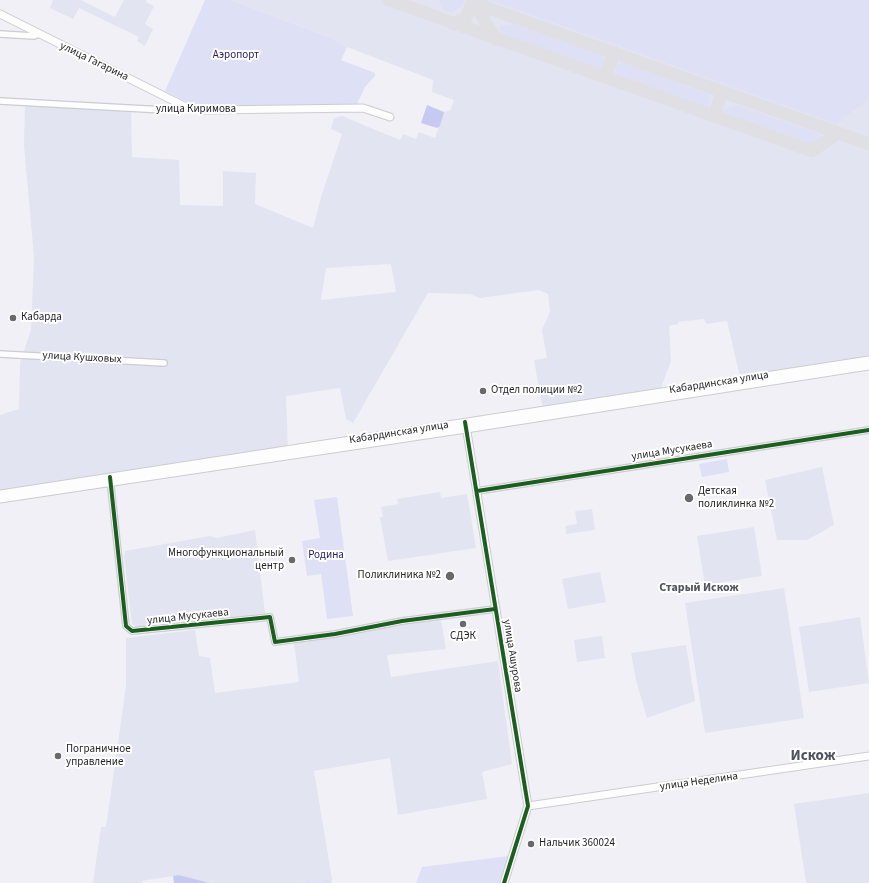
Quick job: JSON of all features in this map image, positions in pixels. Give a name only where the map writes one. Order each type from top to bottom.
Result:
[{"type":"main road","name":"улица Гагарина","points":[[0,14],[188,108]]},
{"type":"main road","name":"улица Киримова","points":[[188,108],[206,110],[363,108],[390,117]]},
{"type":"main road","name":"Кабардинская улица","points":[[466,426],[869,360]]},
{"type":"main road","name":"Кабардинская улица","points":[[0,494],[869,366]]},
{"type":"main road","name":"улица Ашурова","points":[[466,426],[528,806],[504,883]]},
{"type":"main road","name":"Кабардинская улица","points":[[0,499],[110,479]]},
{"type":"main road","name":"улица Неделина","points":[[528,806],[869,756]]},
{"type":"street","points":[[0,34],[34,36],[39,34]]},
{"type":"street","name":"улица Киримова","points":[[0,101],[164,110],[188,108]]},
{"type":"street","name":"улица Кушховых","points":[[0,354],[164,363]]},
{"type":"street","name":"улица Мусукаева","points":[[477,491],[869,430]]},
{"type":"street","name":"улица Мусукаева","points":[[110,479],[126,626],[132,631],[270,617],[275,642],[335,634],[402,621],[495,609]]},
{"type":"shaded area","points":[[53,0],[81,0],[115,17],[124,0],[147,0],[146,2],[154,6],[145,24],[153,29],[145,46],[137,41],[139,37],[79,8],[73,19],[50,8]]},
{"type":"shaded area","points":[[231,0],[869,0],[869,360],[543,410],[534,360],[547,358],[542,330],[550,312],[548,294],[539,290],[480,298],[470,294],[428,293],[353,423],[346,419],[340,388],[286,396],[288,450],[0,494],[0,415],[19,409],[20,363],[31,330],[34,257],[24,146],[25,102],[131,108],[132,157],[179,160],[180,205],[223,206],[223,171],[256,173],[255,204],[313,228],[321,197],[342,134],[331,129],[334,118],[342,116],[400,140],[403,134],[416,139],[419,132],[435,138],[444,112],[450,110],[454,100],[432,92],[433,80],[347,47],[331,38]],"holes":[[[391,264],[396,292],[321,300],[326,268]],[[704,319],[706,324],[727,321],[740,377],[661,388],[671,361],[669,326],[678,324],[678,322]]]},
{"type":"shaded area","points":[[427,105],[444,112],[440,126],[437,128],[421,123]]},
{"type":"shaded area","points":[[822,467],[834,525],[807,540],[777,540],[765,480]]},
{"type":"shaded area","points":[[440,492],[441,498],[467,494],[476,548],[388,561],[380,517],[383,517],[381,507],[398,504],[397,499]]},
{"type":"shaded area","points":[[592,509],[595,530],[566,534],[565,526],[577,524],[575,511]]},
{"type":"shaded area","points":[[754,527],[762,576],[705,585],[697,536]]},
{"type":"shaded area","points":[[255,530],[265,613],[139,628],[132,624],[124,557],[125,551],[210,536],[217,538]]},
{"type":"shaded area","points":[[600,572],[606,602],[568,609],[562,579]]},
{"type":"shaded area","points":[[784,588],[804,718],[705,733],[685,603]]},
{"type":"shaded area","points":[[860,617],[869,683],[809,692],[799,627]]},
{"type":"shaded area","points":[[441,620],[446,649],[387,655],[391,677],[498,661],[512,764],[482,772],[487,799],[398,815],[390,758],[314,771],[332,879],[300,883],[210,883],[179,875],[142,881],[142,883],[93,883],[101,827],[106,827],[126,686],[126,638],[195,630],[199,656],[210,658],[215,693],[299,682],[294,643],[382,627]]},
{"type":"shaded area","points":[[602,636],[605,658],[577,662],[574,640]]},
{"type":"shaded area","points":[[686,645],[695,701],[647,718],[636,680],[631,653]]},
{"type":"shaded area","points":[[869,793],[869,883],[806,883],[794,804]]},
{"type":"shaded area","points":[[179,875],[210,883],[174,883],[173,876]]},
{"type":"green space","name":"Аэропорт","points":[[205,0],[231,0],[331,38],[347,47],[341,60],[375,73],[375,76],[365,87],[357,104],[201,107],[191,104],[165,91]]},
{"type":"green space","points":[[439,0],[465,0],[461,7],[451,13],[444,11]]},
{"type":"green space","points":[[490,0],[869,0],[869,99],[836,124]]},
{"type":"green space","points":[[513,24],[603,55],[606,62],[601,69],[503,35],[499,29],[499,26]]},
{"type":"green space","points":[[621,62],[708,94],[711,100],[708,108],[615,75],[616,67]]},
{"type":"green space","points":[[737,105],[820,134],[820,137],[818,141],[811,145],[721,113],[724,109]]},
{"type":"green space","points":[[727,459],[729,472],[702,477],[699,464]]},
{"type":"green space","name":"Родина","points":[[337,497],[353,616],[327,619],[321,574],[307,576],[302,541],[320,538],[314,500]]},
{"type":"green space","points":[[509,856],[500,883],[416,883],[422,867]]},
{"type":"green space","points":[[332,879],[331,883],[299,883]]},
{"type":"taxiway","points":[[389,0],[812,151],[838,133]]},
{"type":"taxiway","points":[[453,24],[466,18],[473,0]]},
{"type":"taxiway","points":[[474,0],[488,8],[869,144]]},
{"type":"taxiway","points":[[474,0],[488,27],[497,40]]},
{"type":"taxiway","points":[[606,77],[614,52]]},
{"type":"taxiway","points":[[714,116],[722,91]]},
{"type":"cycle path","points":[[465,422],[528,806],[504,883]]},
{"type":"cycle path","points":[[477,491],[869,430]]},
{"type":"cycle path","points":[[110,477],[126,626],[132,631],[270,617],[275,642],[335,634],[402,621],[495,609]]},
{"type":"place","name":"Кабарда","points":[[13,318]]},
{"type":"place","name":"Отдел полиции №2","points":[[483,391]]},
{"type":"place","name":"Детская поликлинка №2","points":[[689,498]]},
{"type":"place","name":"Многофункциональный центр","points":[[292,560]]},
{"type":"place","name":"Поликлиника №2","points":[[450,576]]},
{"type":"place","name":"СДЭК","points":[[463,624]]},
{"type":"place","name":"Пограничное управление","points":[[58,756]]},
{"type":"place","name":"Нальчик 360024","points":[[531,844]]},
{"type":"district","name":"Старый Искож","points":[[699,588]]},
{"type":"district","name":"Искож","points":[[813,757]]}]
